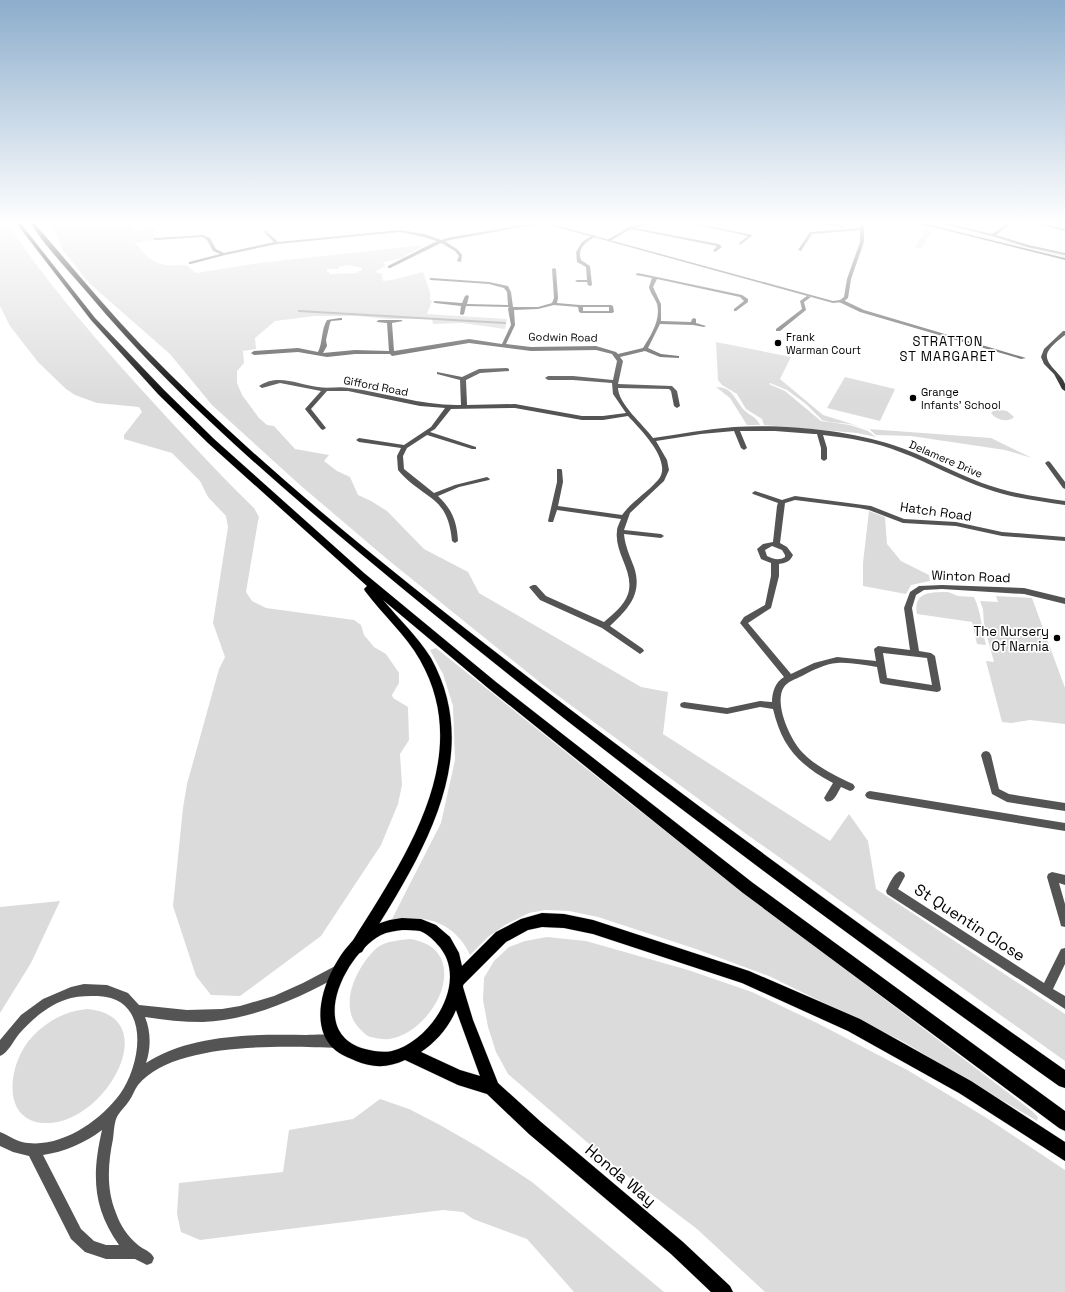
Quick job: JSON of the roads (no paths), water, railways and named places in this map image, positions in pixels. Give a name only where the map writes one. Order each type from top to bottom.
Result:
[{"type":"highway","points":[[67,284],[94,319],[161,392],[211,441],[360,575],[492,685],[748,888],[1065,1122]]},
{"type":"highway","points":[[84,284],[152,360],[216,422],[367,554],[620,755],[811,897],[1065,1080]]},
{"type":"highway","points":[[357,947],[423,833],[442,782],[446,747],[444,708],[436,680],[414,642],[374,595],[360,575]]},
{"type":"highway","points":[[458,985],[501,937],[526,924],[542,920],[564,921],[593,927],[744,976],[854,1025],[965,1086],[1065,1152]]},
{"type":"main road","points":[[1065,332],[1044,353],[1046,363],[1056,373],[1065,389]]},
{"type":"main road","points":[[1056,373],[1065,374]]},
{"type":"main road","points":[[402,924],[421,926],[438,934],[449,947],[456,962],[458,985],[451,1005],[440,1023],[429,1036],[406,1053],[392,1058],[372,1059],[353,1052],[338,1042],[329,1027],[327,1013],[329,994],[340,969],[357,947],[376,931],[389,926],[402,924]]},
{"type":"main road","name":"Honda Way","points":[[458,985],[466,1020],[492,1088]]},
{"type":"main road","name":"Honda Way","points":[[406,1053],[458,1077],[492,1088],[535,1128],[678,1248],[724,1292]]},
{"type":"street","points":[[494,284],[502,285],[509,292],[513,325],[503,346]]},
{"type":"street","points":[[554,304],[556,298],[555,284]]},
{"type":"street","points":[[645,349],[652,339],[658,322],[659,306],[651,286],[652,284]]},
{"type":"street","points":[[685,284],[746,299],[746,301],[736,310]]},
{"type":"street","points":[[764,284],[829,302],[841,301],[846,298],[848,284]]},
{"type":"street","points":[[462,314],[467,296]]},
{"type":"street","points":[[778,330],[804,309],[802,301],[809,297]]},
{"type":"street","points":[[841,301],[862,311],[1022,358]]},
{"type":"street","points":[[435,302],[464,305],[538,308],[554,304],[611,306],[612,312],[581,312],[580,306]]},
{"type":"street","points":[[321,318],[329,320],[340,319]]},
{"type":"street","points":[[320,354],[324,347],[323,340],[326,335],[326,326],[329,320]]},
{"type":"street","points":[[379,321],[401,321]]},
{"type":"street","points":[[389,322],[392,354]]},
{"type":"street","points":[[658,322],[694,322],[704,326]]},
{"type":"street","name":"Godwin Road","points":[[254,353],[298,350],[320,354],[355,352],[392,354],[413,352],[469,342],[531,349],[596,348],[611,352],[618,356]]},
{"type":"street","points":[[605,626],[620,614],[632,593],[634,576],[622,546],[624,517],[667,474],[666,462],[652,440],[618,397],[616,384],[620,361],[618,356],[645,349],[660,355],[677,357]]},
{"type":"street","points":[[439,373],[463,379],[479,371],[507,370]]},
{"type":"street","points":[[548,378],[573,378],[616,384],[670,387],[674,391],[677,406]]},
{"type":"street","points":[[463,379],[464,407]]},
{"type":"street","name":"Gifford Road","points":[[262,386],[288,382],[325,389],[348,389],[404,402],[449,408],[515,406],[582,418],[604,418],[630,414]]},
{"type":"street","points":[[323,428],[308,409],[325,389]]},
{"type":"street","points":[[449,408],[442,418],[426,433],[405,447],[400,456],[401,470],[412,480],[435,495],[444,505],[452,521],[455,541]]},
{"type":"street","points":[[736,429],[744,448]]},
{"type":"street","name":"Delamere Drive","points":[[652,440],[700,432],[736,429],[784,430],[862,440],[891,447],[979,484],[1006,493],[1065,503]]},
{"type":"street","points":[[426,433],[474,448]]},
{"type":"street","points":[[820,434],[824,448],[824,459]]},
{"type":"street","points":[[360,440],[405,447]]},
{"type":"street","points":[[1048,463],[1065,487]]},
{"type":"street","points":[[551,521],[560,482],[559,470]]},
{"type":"street","points":[[435,495],[457,486],[487,479]]},
{"type":"street","name":"Hatch Road","points":[[755,493],[782,502],[795,498],[871,508],[903,521],[956,524],[1002,534],[1065,539]]},
{"type":"street","points":[[776,544],[782,502]]},
{"type":"street","points":[[554,508],[624,517]]},
{"type":"street","points":[[622,532],[661,536]]},
{"type":"street","points":[[776,544],[786,549],[789,555],[786,560],[775,562],[767,559],[761,552],[765,546],[776,544]]},
{"type":"street","points":[[775,562],[775,576],[768,606],[747,619],[744,623],[789,678]]},
{"type":"street","name":"Winton Road","points":[[915,654],[908,608],[913,594],[922,588],[942,586],[1024,591],[1065,601]]},
{"type":"street","points":[[533,587],[543,598],[605,626],[640,651]]},
{"type":"street","points":[[878,649],[915,654],[931,656],[936,689],[883,681],[878,649]]},
{"type":"street","points":[[850,787],[812,766],[795,751],[776,706],[778,690],[780,685],[789,678],[817,665],[837,660],[880,664]]},
{"type":"street","points":[[684,705],[727,711],[760,704],[776,706]]},
{"type":"street","points":[[986,755],[996,791],[1000,795],[1007,798],[1065,806]]},
{"type":"street","points":[[829,798],[839,782]]},
{"type":"street","points":[[870,795],[1065,827]]},
{"type":"street","name":"St Quentin Close","points":[[900,876],[891,891],[1065,1003]]},
{"type":"street","points":[[1065,880],[1052,877],[1065,922]]},
{"type":"street","points":[[1046,990],[1065,953]]},
{"type":"street","points":[[137,1010],[204,1016],[252,1009],[295,993],[340,969]]},
{"type":"street","points":[[0,1050],[11,1034],[28,1018],[51,1001],[80,990],[108,990],[119,994],[129,1001],[137,1010],[142,1022],[145,1034],[144,1049],[134,1081]]},
{"type":"street","points":[[2,1141],[18,1148],[33,1150],[49,1149],[66,1144],[82,1136],[98,1125],[112,1111],[134,1081],[159,1062],[191,1051],[265,1041],[338,1042]]},
{"type":"street","points":[[33,1150],[76,1234],[90,1247],[106,1252],[140,1255],[114,1225],[106,1205],[102,1181],[103,1154],[112,1111]]},
{"type":"waterway","points":[[299,311],[505,323]]},
{"type":"place","name":"Frank Warman Court","points":[[778,343]]},
{"type":"place","name":"Grange Infants' School","points":[[913,398]]},
{"type":"place","name":"The Nursery Of Narnia","points":[[1057,638]]},
{"type":"district","name":"STRATTON ST MARGARET","points":[[948,348]]}]
